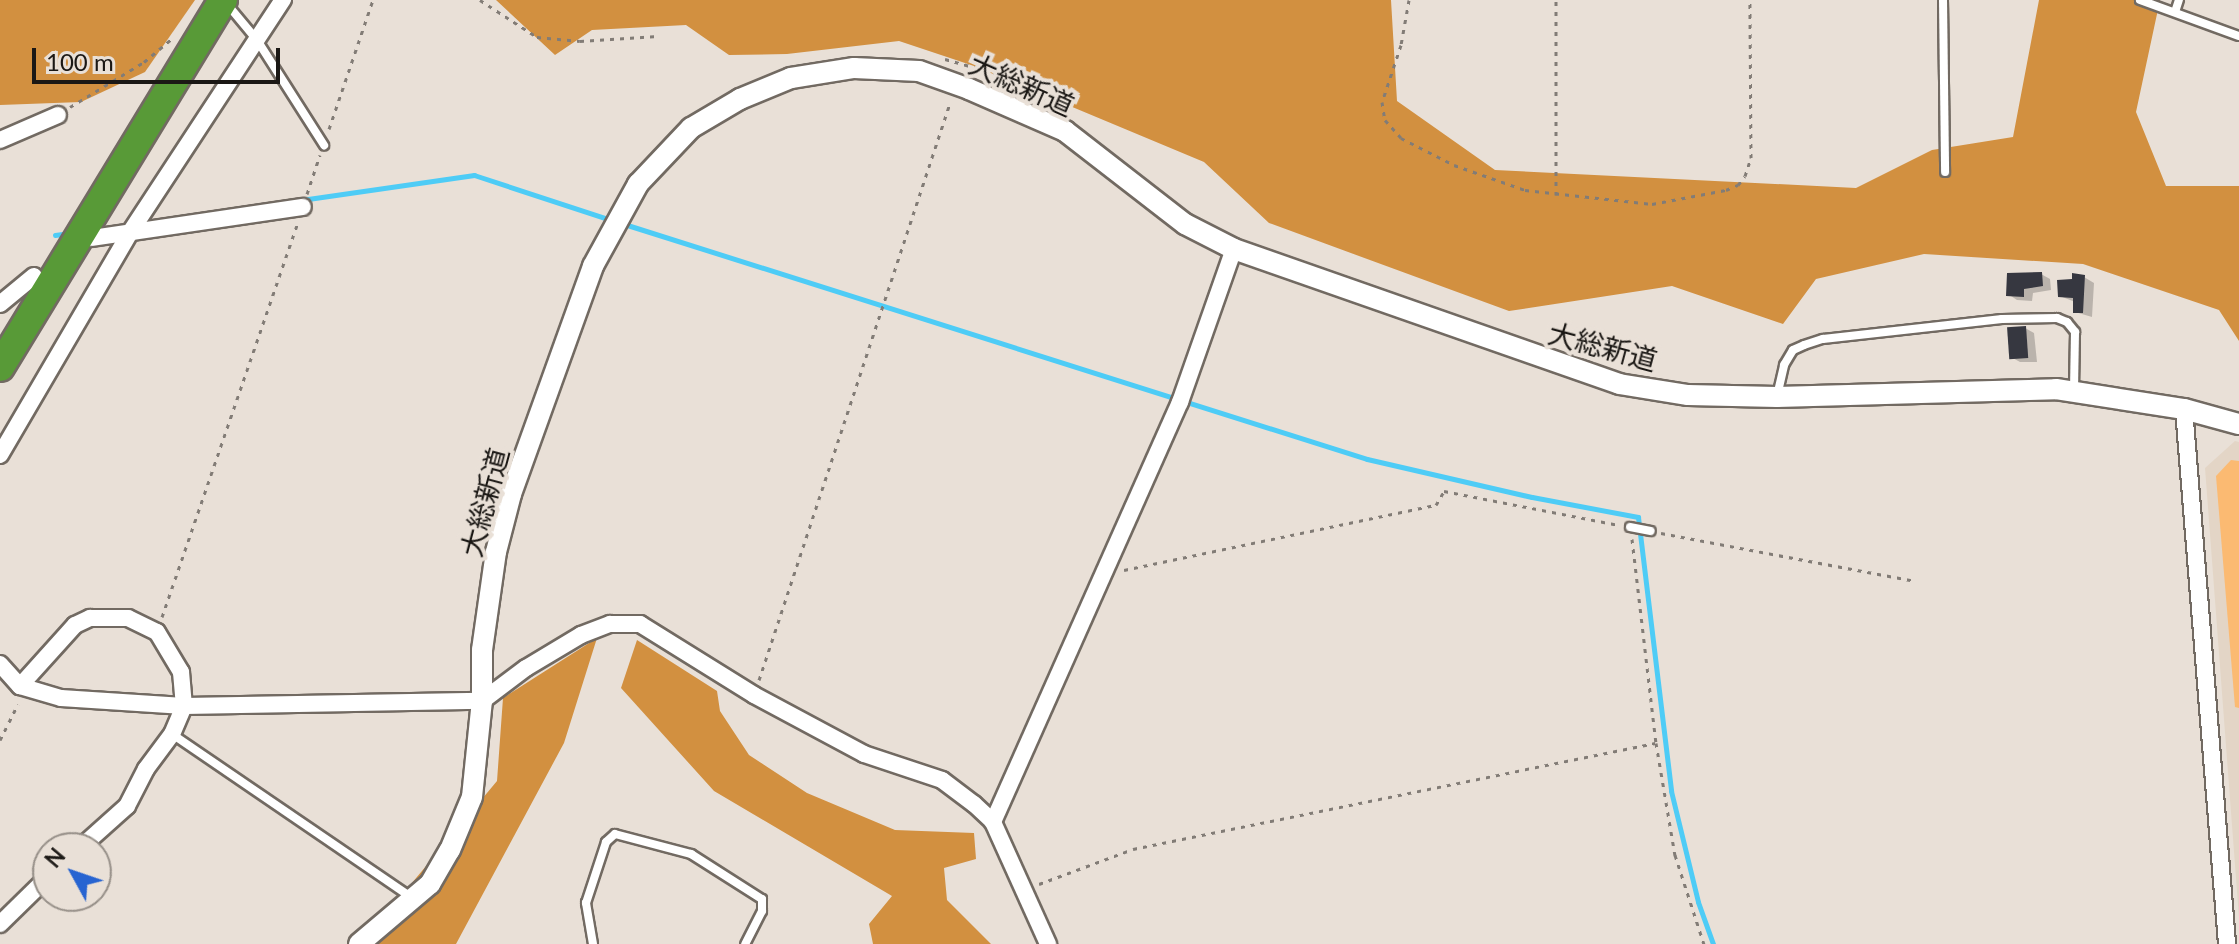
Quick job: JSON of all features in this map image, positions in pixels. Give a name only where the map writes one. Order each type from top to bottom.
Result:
[{"type":"highway","points":[[0,367],[84,234],[223,0]]},
{"type":"street","points":[[0,455],[131,231],[283,0]]},
{"type":"street","name":"大総新道","points":[[359,944],[415,900],[430,884],[450,850],[472,797],[482,701],[482,650],[496,552],[511,494],[593,266],[638,184],[691,128],[740,99],[791,78],[854,68],[919,71],[956,84],[1065,131],[1185,224],[1234,249],[1619,384],[1688,395],[1777,397],[2056,389],[2184,409],[2239,424]]},
{"type":"street","points":[[0,140],[58,115]]},
{"type":"street","points":[[84,234],[131,231],[303,207]]},
{"type":"street","points":[[993,822],[1180,402],[1234,249]]},
{"type":"street","points":[[0,304],[34,276]]},
{"type":"street","points":[[2184,409],[2227,944]]},
{"type":"street","points":[[20,686],[75,625],[90,618],[128,618],[157,632],[181,672],[184,706],[172,734],[146,769],[127,806],[98,832]]},
{"type":"street","points":[[0,664],[20,686],[61,698],[184,706],[482,701],[581,635],[610,624],[640,624],[754,695],[864,754],[942,780],[993,822],[1048,944]]},
{"type":"street","points":[[0,924],[32,893]]},
{"type":"lane","points":[[223,0],[257,40],[324,145]]},
{"type":"lane","points":[[1943,0],[1945,172]]},
{"type":"lane","points":[[2140,0],[2239,36]]},
{"type":"lane","points":[[2175,12],[2179,0]]},
{"type":"lane","points":[[1777,397],[1784,365],[1793,350],[1823,339],[2002,319],[2057,318],[2067,322],[2075,332],[2074,392]]},
{"type":"lane","points":[[1631,527],[1651,531]]},
{"type":"lane","points":[[172,734],[399,886],[415,900]]},
{"type":"lane","points":[[593,944],[586,903],[606,842],[615,834],[691,854],[762,899],[762,911],[745,944]]},
{"type":"path","points":[[157,632],[373,0]]},
{"type":"path","points":[[480,0],[537,37],[580,41],[658,36]]},
{"type":"path","points":[[1409,0],[1401,45],[1382,102],[1385,120],[1401,138],[1430,154],[1525,190],[1652,204],[1679,201],[1738,185],[1751,158],[1750,0]]},
{"type":"path","points":[[1556,0],[1556,195]]},
{"type":"path","points":[[58,115],[144,62],[179,34]]},
{"type":"path","points":[[941,58],[998,74],[1052,105]]},
{"type":"path","points":[[754,695],[956,84]]},
{"type":"path","points":[[1105,574],[1436,505],[1444,491],[1631,527],[1656,743],[1675,855],[1704,944]]},
{"type":"path","points":[[1651,531],[1916,581]]},
{"type":"path","points":[[0,740],[20,699],[20,686]]},
{"type":"path","points":[[1025,889],[1133,849],[1656,743]]},
{"type":"shaded area","points":[[0,0],[195,0],[145,72],[81,102],[0,105]]},
{"type":"shaded area","points":[[496,0],[1391,0],[1397,101],[1495,170],[1856,188],[1932,150],[2013,137],[2039,0],[2160,0],[2136,112],[2166,186],[2239,186],[2239,341],[2219,310],[2083,264],[1924,254],[1816,279],[1783,324],[1672,286],[1509,311],[1269,223],[1204,162],[974,66],[899,41],[787,54],[729,55],[686,25],[592,30],[555,55]]},
{"type":"shaded area","points":[[2235,441],[2239,442],[2239,918],[2205,468]]},
{"type":"shaded area","points":[[2231,460],[2239,461],[2239,708],[2235,707],[2216,476]]},
{"type":"shaded area","points":[[597,638],[564,743],[456,944],[361,944],[497,781],[503,698]]},
{"type":"shaded area","points":[[637,640],[717,691],[720,711],[749,755],[807,793],[895,830],[974,833],[976,859],[944,868],[947,900],[991,944],[873,944],[869,924],[892,896],[714,791],[621,688]]},
{"type":"building","points":[[2042,272],[2043,286],[2024,289],[2024,297],[2006,296],[2007,273]]},
{"type":"building","points":[[2072,273],[2085,275],[2083,313],[2073,313],[2073,298],[2058,297],[2057,280],[2072,279]]},
{"type":"building","points":[[2026,326],[2028,358],[2009,359],[2007,327]]},
{"type":"waterway","points":[[301,200],[474,175],[614,221]]},
{"type":"waterway","points":[[624,224],[1367,459],[1532,497],[1638,517],[1671,791],[1698,902],[1713,944]]},
{"type":"waterway","points":[[55,235],[70,233]]}]
